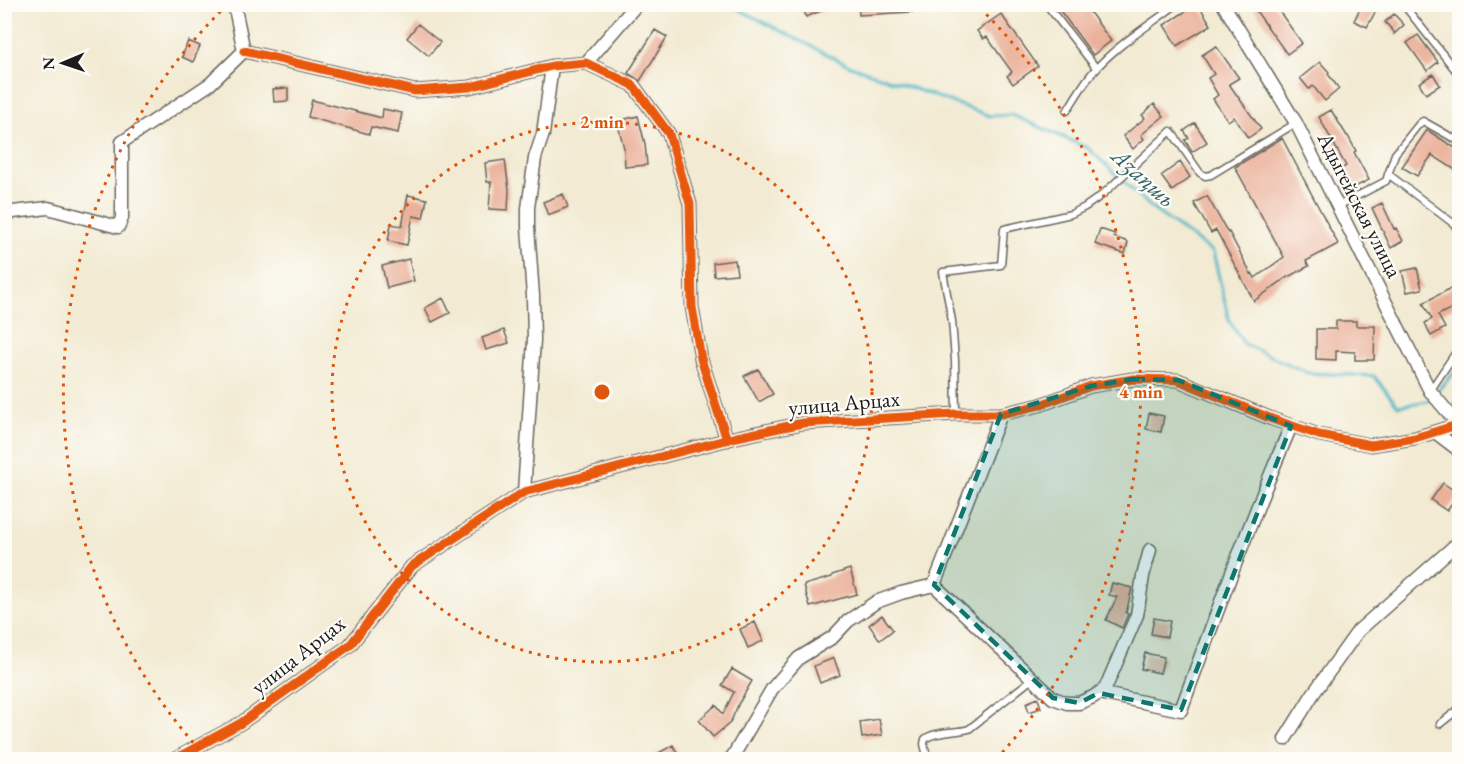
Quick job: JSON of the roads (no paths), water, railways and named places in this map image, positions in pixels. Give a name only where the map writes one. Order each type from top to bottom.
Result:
[{"type":"street","points":[[234,4],[244,51]]},
{"type":"street","points":[[586,63],[636,4]]},
{"type":"street","name":"Адыгейская улица","points":[[1223,4],[1296,123],[1435,396],[1459,424]]},
{"type":"street","points":[[244,51],[415,91],[470,87],[552,66],[586,63],[633,85],[669,134],[690,204],[692,307],[701,359],[727,440]]},
{"type":"street","points":[[4,213],[48,208],[118,227],[122,218],[122,142],[210,84],[244,51]]},
{"type":"street","points":[[525,492],[534,340],[528,208],[535,158],[543,134],[552,66]]},
{"type":"street","name":"улица Арцах","points":[[173,759],[241,723],[350,645],[412,566],[525,492],[727,440],[803,423],[956,414],[1001,414],[1040,405],[1091,386],[1133,379],[1178,380],[1291,426],[1319,435],[1371,446],[1415,438],[1459,424]]},
{"type":"street","points":[[934,585],[1001,414]]},
{"type":"street","points":[[1099,693],[1181,710],[1224,591],[1291,426]]},
{"type":"street","points":[[1435,432],[1460,451]]},
{"type":"street","points":[[1285,739],[1313,694],[1358,631],[1460,541]]},
{"type":"street","points":[[934,585],[1053,698],[1067,703],[1079,703],[1105,688],[1137,615],[1150,550]]},
{"type":"street","points":[[729,759],[733,756],[772,689],[800,658],[833,637],[848,621],[876,602],[934,585]]},
{"type":"lane","points":[[1046,4],[1096,69]]},
{"type":"lane","points":[[1067,111],[1096,69],[1119,48],[1177,4]]},
{"type":"lane","points":[[1403,4],[1460,76]]},
{"type":"lane","points":[[1337,206],[1386,181],[1395,154],[1423,121],[1460,142]]},
{"type":"lane","points":[[956,414],[954,340],[943,272],[1002,265],[1004,229],[1071,214],[1085,207],[1102,195],[1171,131],[1200,173],[1205,176],[1211,175],[1296,123]]},
{"type":"lane","points":[[1388,174],[1454,224],[1460,234]]},
{"type":"lane","points":[[1435,396],[1460,346]]},
{"type":"lane","points":[[928,759],[924,744],[925,739],[931,734],[969,729],[1032,679]]},
{"type":"lane","points":[[1440,724],[1460,708]]},
{"type":"waterway","name":"Аӡаԥшь","points":[[728,4],[848,65],[990,116],[1012,115],[1088,148],[1154,210],[1213,252],[1229,320],[1244,344],[1308,373],[1374,376],[1398,406],[1428,401],[1431,396]]},
{"type":"waterway","name":"Аӡаԥшь","points":[[1436,392],[1460,367]]}]
